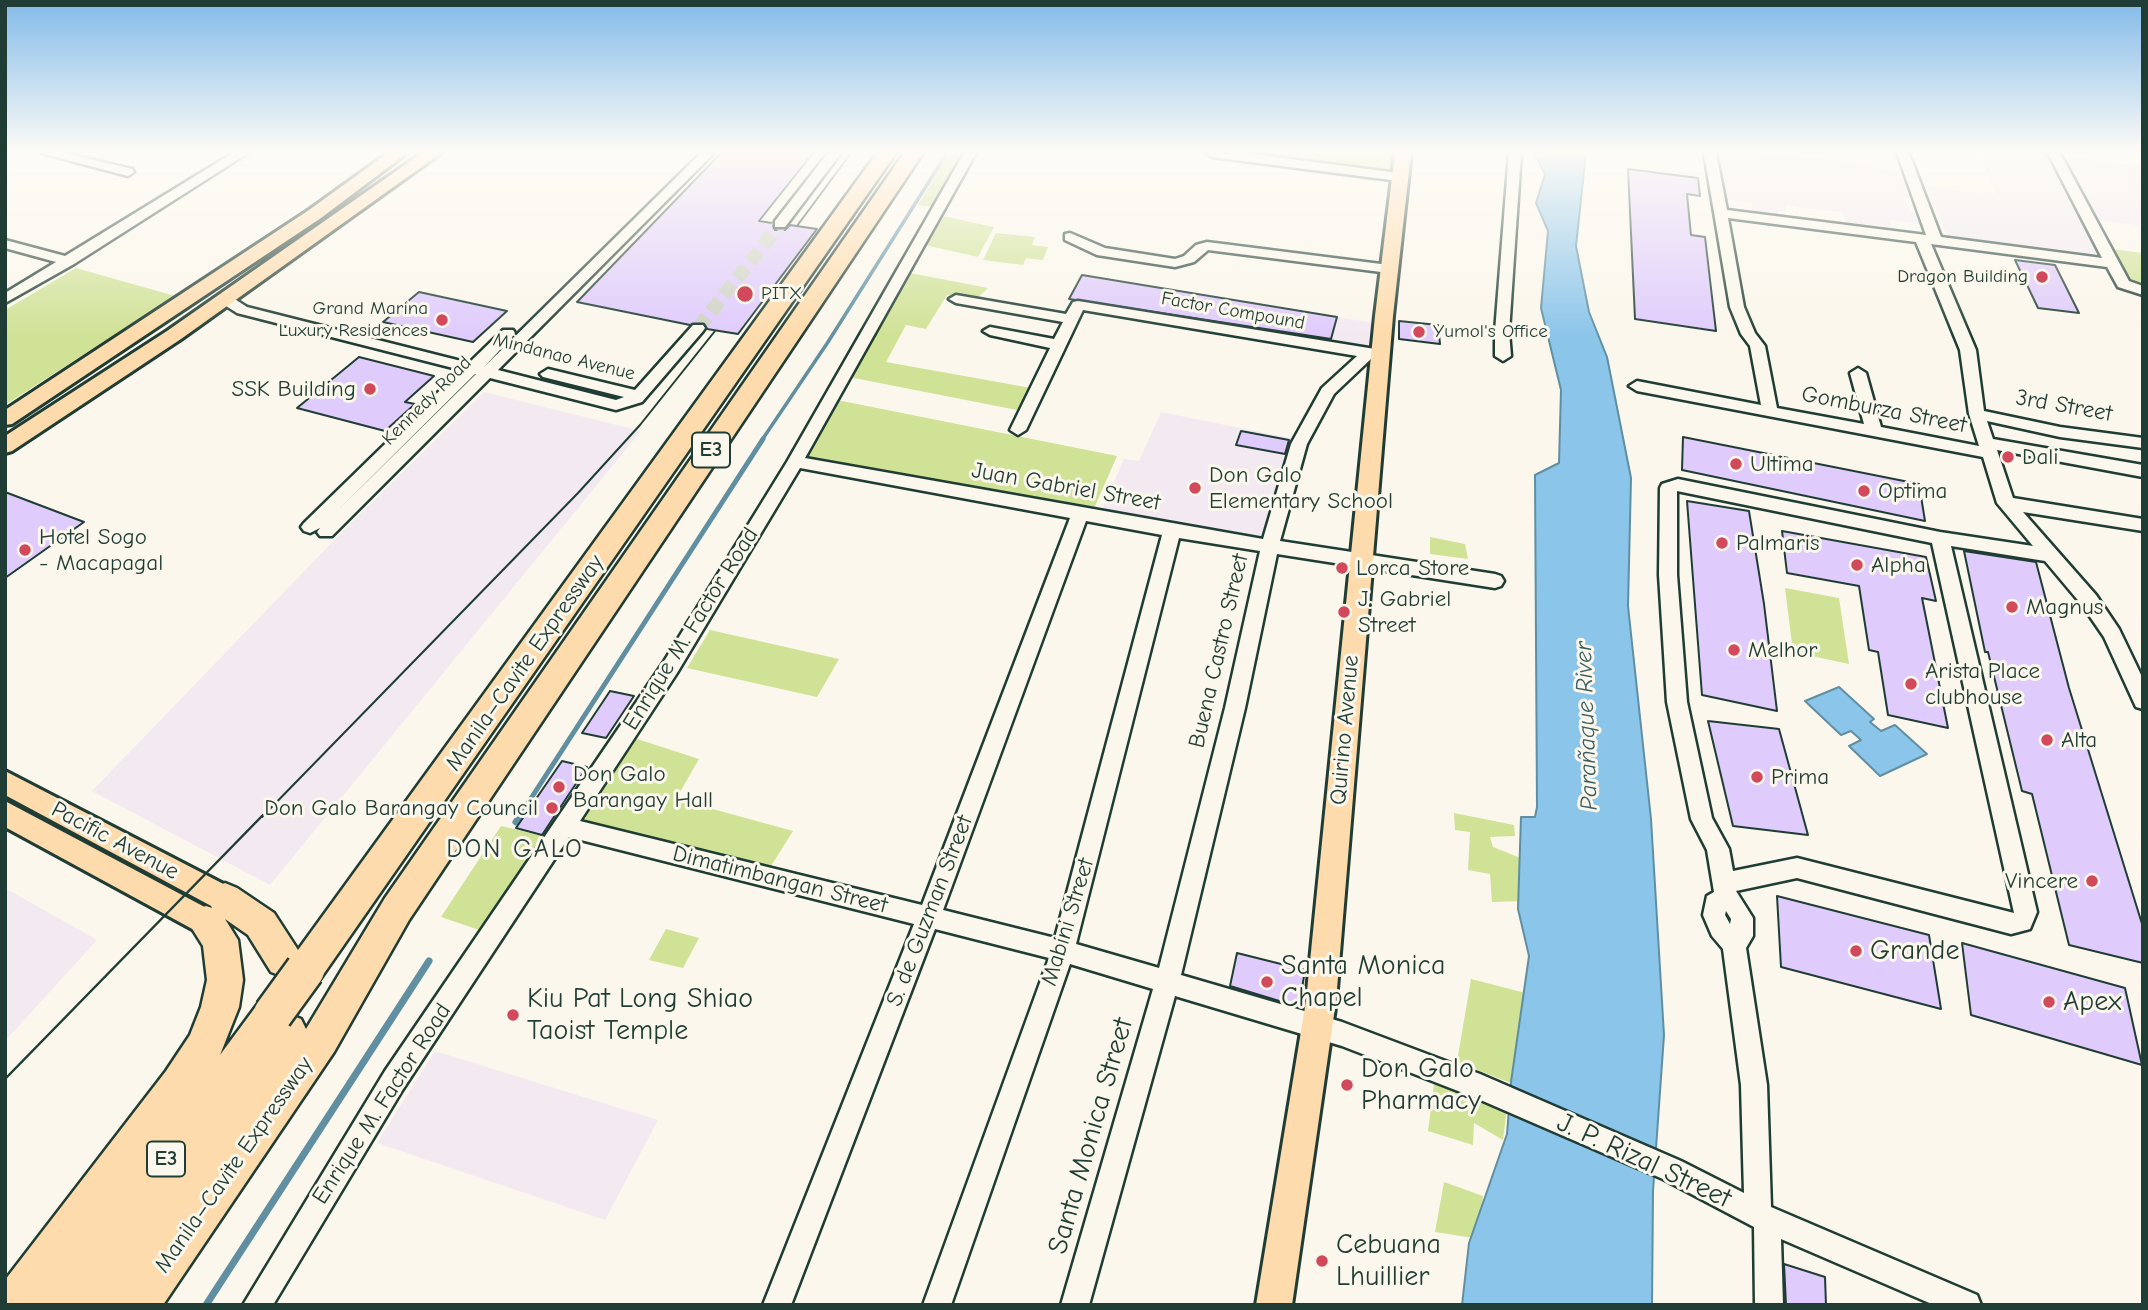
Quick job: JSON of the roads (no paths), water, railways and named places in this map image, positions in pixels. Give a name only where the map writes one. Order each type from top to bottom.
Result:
[{"type":"highway","name":"Manila–Cavite Expressway","points":[[59,1305],[280,1023],[295,965],[842,214]]},
{"type":"highway","name":"Manila–Cavite Expressway","points":[[137,1305],[321,1039],[403,900],[873,214]]},
{"type":"highway","points":[[13,1305],[180,1085],[204,1047],[222,999],[226,971],[216,911],[261,924],[295,965]]},
{"type":"highway","points":[[108,1305],[275,1065],[280,1023]]},
{"type":"main road","points":[[5,419],[310,214]]},
{"type":"main road","points":[[5,446],[225,299],[346,214]]},
{"type":"main road","name":"Quirino Avenue","points":[[1273,1305],[1318,1027],[1362,560],[1375,354],[1395,214]]},
{"type":"main road","name":"Pacific Avenue","points":[[5,782],[216,911]]},
{"type":"main road","name":"Pacific Avenue","points":[[5,813],[216,911]]},
{"type":"street","points":[[5,299],[145,214]]},
{"type":"street","name":"Kennedy Road","points":[[484,366],[576,266],[629,214]]},
{"type":"street","name":"Kennedy Road","points":[[318,529],[484,366],[646,214]]},
{"type":"street","points":[[780,224],[788,214]]},
{"type":"street","name":"Enrique M. Factor Road","points":[[257,1305],[394,1080],[670,668],[794,463],[935,214]]},
{"type":"street","points":[[1503,356],[1502,332],[1511,214]]},
{"type":"street","name":"Gomburza Street","points":[[1722,214],[1737,307],[1748,334],[1757,346],[1770,411]]},
{"type":"street","points":[[1731,214],[2111,263]]},
{"type":"street","points":[[1921,214],[1968,350],[1977,414],[2006,503],[2089,600],[2112,634],[2143,701]]},
{"type":"street","points":[[2086,214],[2123,284],[2143,292]]},
{"type":"street","points":[[1070,237],[1101,252],[1175,263],[1189,259],[1207,246],[1389,269]]},
{"type":"street","points":[[5,244],[69,261]]},
{"type":"street","points":[[576,266],[591,268]]},
{"type":"street","name":"Mindanao Avenue","points":[[199,291],[225,299],[242,310],[484,366],[617,405],[627,404],[639,396],[698,328]]},
{"type":"street","name":"Factor Compound","points":[[956,299],[1075,312],[1375,354]]},
{"type":"street","points":[[1018,429],[1075,312]]},
{"type":"street","points":[[990,331],[1059,345]]},
{"type":"street","name":"Buena Castro Street","points":[[1167,983],[1235,708],[1270,546],[1298,444],[1328,391],[1375,354]]},
{"type":"street","points":[[1858,373],[1874,430]]},
{"type":"street","name":"Gomburza Street","points":[[1637,386],[1874,430],[2143,471]]},
{"type":"street","name":"3rd Street","points":[[1977,414],[2060,432],[2143,443]]},
{"type":"street","name":"Juan Gabriel Street","points":[[794,463],[1172,531],[1495,581]]},
{"type":"street","points":[[1769,1305],[1755,1085],[1734,945],[1741,936],[1744,924],[1726,890],[1718,849],[1700,812],[1677,702],[1668,575],[1668,488],[1678,485],[1940,538],[2050,555]]},
{"type":"street","points":[[2006,503],[2143,525]]},
{"type":"street","name":"S. de Guzman Street","points":[[777,1305],[929,917],[1080,515]]},
{"type":"street","name":"Mabini Street","points":[[937,1305],[1063,951],[1172,531]]},
{"type":"street","points":[[1726,890],[1797,868],[2011,924],[2022,922],[2026,912],[1940,538]]},
{"type":"street","name":"Dimatimbangan Street","points":[[564,826],[1063,951],[1318,1027]]},
{"type":"street","name":"Santa Monica Street","points":[[1075,1305],[1167,983]]},
{"type":"street","name":"J. P. Rizal Street","points":[[1318,1027],[1480,1087],[1672,1170],[1763,1217],[1935,1298],[1967,1305]]},
{"type":"water","name":"Parañaque River","points":[[1541,214],[1579,214],[1576,246],[1589,312],[1607,357],[1631,478],[1628,606],[1651,819],[1664,1035],[1653,1191],[1652,1305],[1462,1305],[1469,1243],[1507,1134],[1511,1082],[1529,956],[1518,909],[1521,817],[1535,817],[1537,807],[1535,475],[1559,463],[1561,390],[1541,308],[1548,231]]},
{"type":"water","points":[[1839,687],[1874,719],[1870,722],[1881,731],[1895,725],[1927,754],[1880,776],[1849,746],[1861,740],[1851,731],[1841,735],[1805,701]]},
{"type":"waterway","points":[[762,440],[909,214]]},
{"type":"waterway","points":[[519,817],[763,439]]},
{"type":"waterway","points":[[516,822],[521,815]]},
{"type":"waterway","points":[[206,1305],[429,961]]},
{"type":"tunnel","points":[[698,328],[780,224]]},
{"type":"tram line","points":[[797,226],[806,214]]},
{"type":"tram line","points":[[262,817],[578,493],[640,425],[715,331]]},
{"type":"tram line","points":[[5,1079],[263,815]]},
{"type":"place","name":"Dragon Building","points":[[2042,277]]},
{"type":"place","name":"PITX","points":[[745,294]]},
{"type":"place","name":"Grand Marina Luxury Residences","points":[[442,320]]},
{"type":"place","name":"Yumol's Office","points":[[1419,332]]},
{"type":"place","name":"SSK Building","points":[[370,389]]},
{"type":"place","name":"Dali","points":[[2008,457]]},
{"type":"place","name":"Ultima","points":[[1736,464]]},
{"type":"place","name":"Don Galo Elementary School","points":[[1195,488]]},
{"type":"place","name":"Optima","points":[[1864,491]]},
{"type":"place","name":"Palmaris","points":[[1722,543]]},
{"type":"place","name":"Hotel Sogo - Macapagal","points":[[25,550]]},
{"type":"place","name":"Alpha","points":[[1857,565]]},
{"type":"place","name":"Lorca Store","points":[[1342,568]]},
{"type":"place","name":"Magnus","points":[[2012,607]]},
{"type":"place","name":"J. Gabriel Street","points":[[1344,612]]},
{"type":"place","name":"Melhor","points":[[1734,650]]},
{"type":"place","name":"Arista Place clubhouse","points":[[1911,684]]},
{"type":"place","name":"Alta","points":[[2047,740]]},
{"type":"place","name":"Prima","points":[[1757,777]]},
{"type":"place","name":"Don Galo Barangay Hall","points":[[559,787]]},
{"type":"place","name":"Don Galo Barangay Council","points":[[552,808]]},
{"type":"place","name":"Vincere","points":[[2092,881]]},
{"type":"place","name":"Grande","points":[[1856,951]]},
{"type":"place","name":"Santa Monica Chapel","points":[[1267,982]]},
{"type":"place","name":"Apex","points":[[2049,1002]]},
{"type":"place","name":"Kiu Pat Long Shiao Taoist Temple","points":[[513,1015]]},
{"type":"place","name":"Don Galo Pharmacy","points":[[1347,1085]]},
{"type":"place","name":"Cebuana Lhuillier","points":[[1322,1261]]},
{"type":"district","name":"DON GALO","points":[[515,850]]}]
